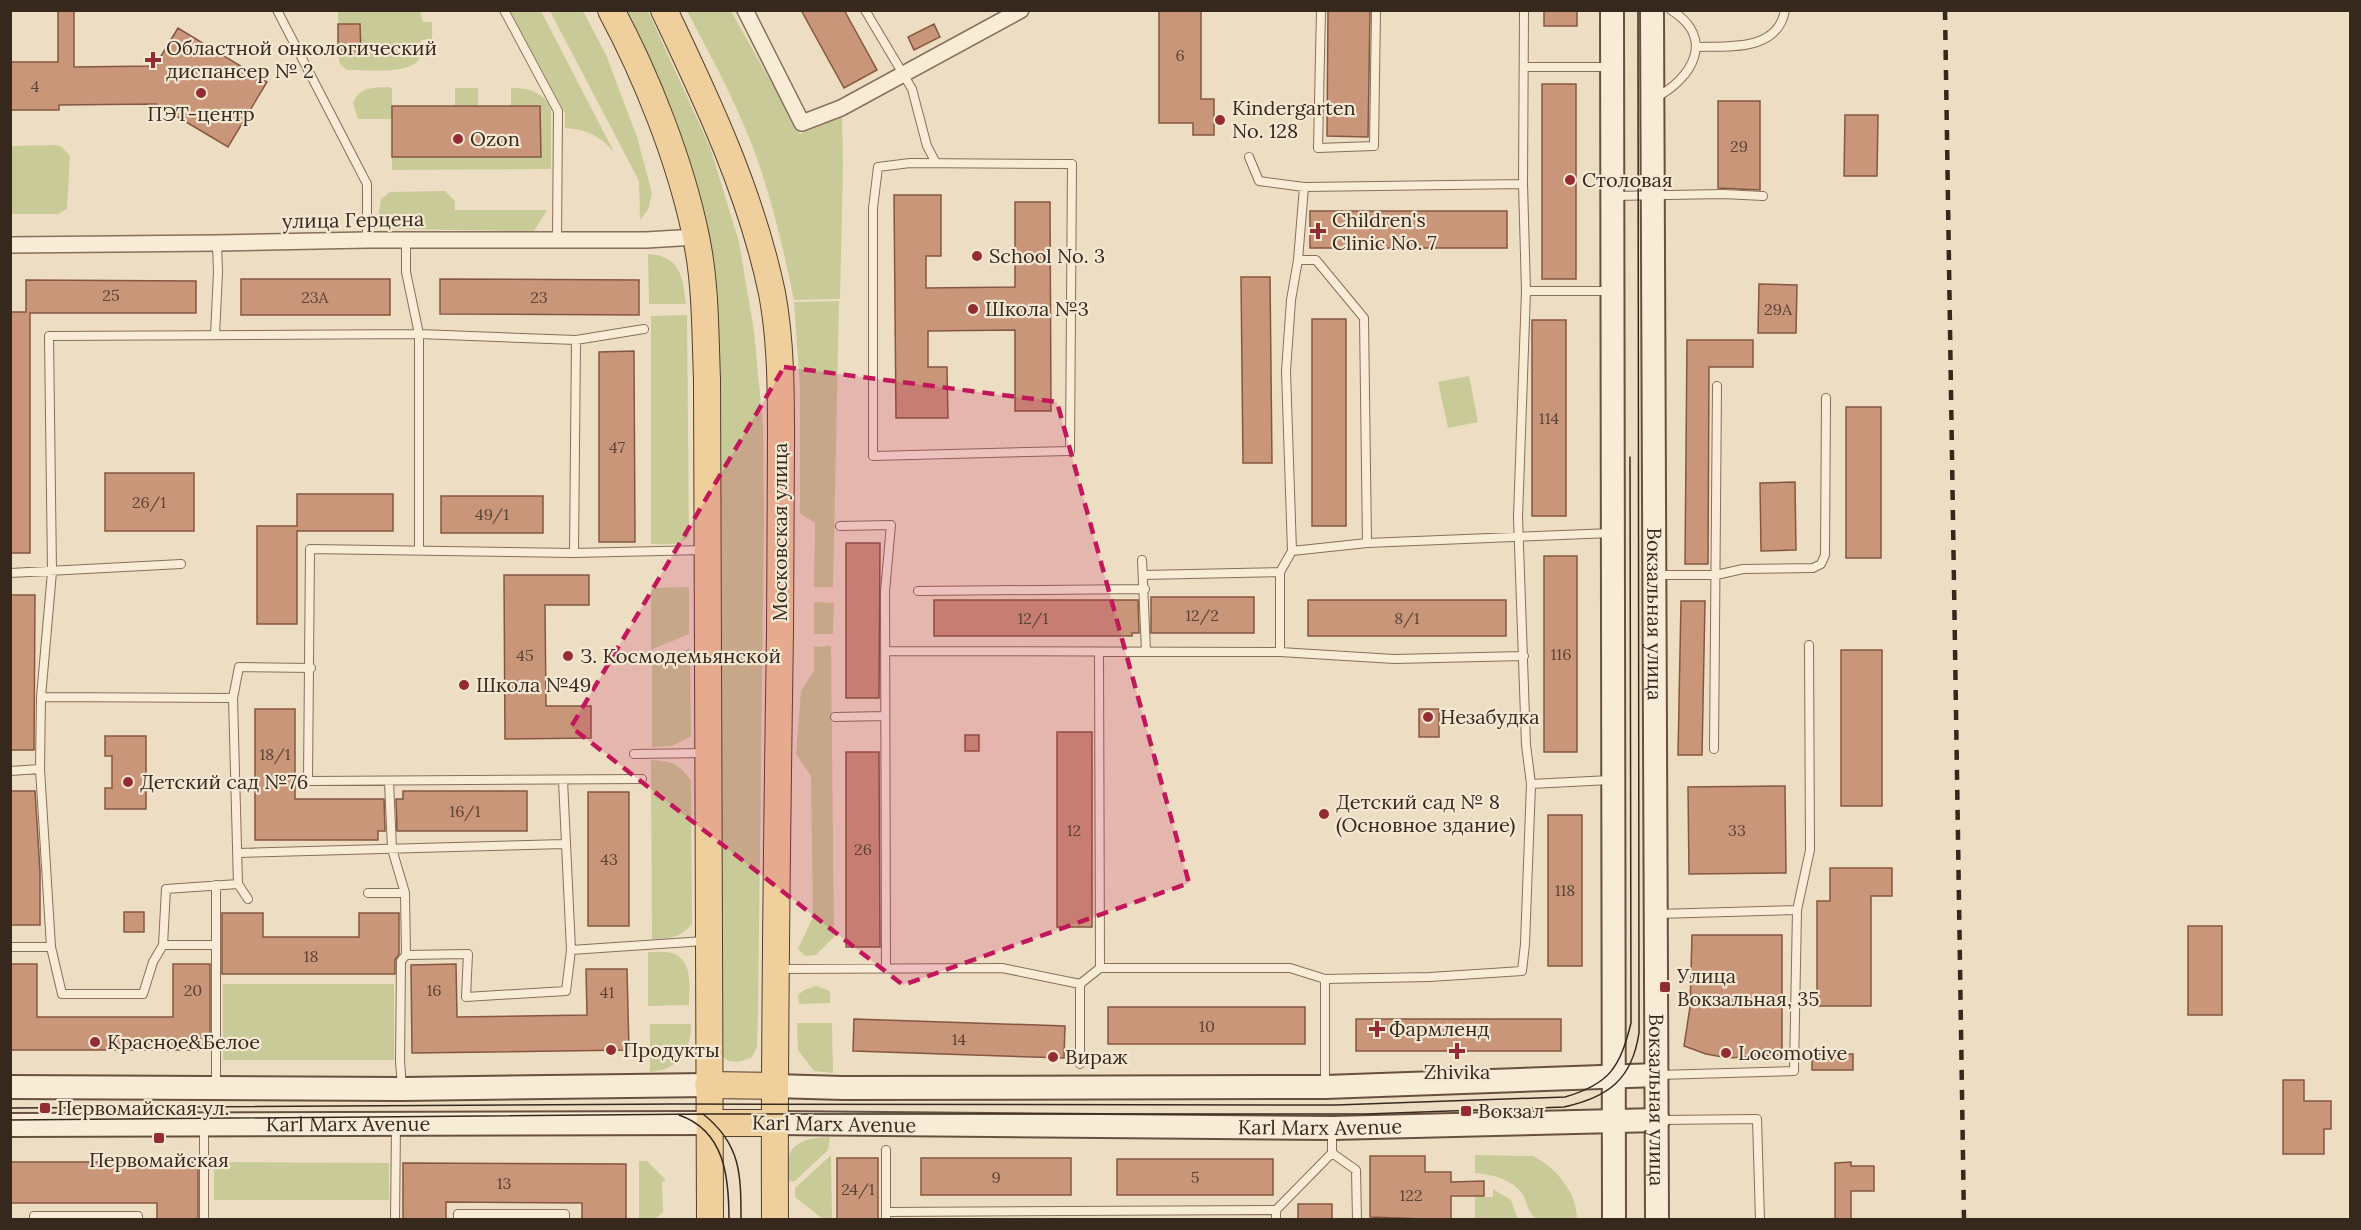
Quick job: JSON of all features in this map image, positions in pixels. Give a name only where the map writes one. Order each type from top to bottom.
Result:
[{"type":"main road","points":[[612,10],[659,118],[680,177],[696,237],[702,276],[707,379],[710,1220]]},
{"type":"main road","name":"Московская улица","points":[[664,10],[719,128],[740,181],[761,245],[772,297],[779,350],[781,514],[774,1086],[775,1220]]},
{"type":"main road","name":"Вокзальная улица","points":[[1612,10],[1614,1220]]},
{"type":"main road","name":"Вокзальная улица","points":[[1652,10],[1657,1220]]},
{"type":"main road","points":[[1568,1078],[1586,1071],[1597,1063],[1604,1054],[1613,1033]]},
{"type":"main road","name":"Karl Marx Avenue","points":[[10,1087],[402,1089],[708,1085],[843,1088],[1325,1087],[1657,1075]]},
{"type":"main road","name":"Karl Marx Avenue","points":[[10,1125],[710,1122],[1332,1128],[1658,1120]]},
{"type":"street","points":[[745,10],[802,123],[842,108],[1021,10]]},
{"type":"street","name":"улица Герцена","points":[[10,245],[367,240],[646,240],[696,237]]},
{"type":"lane","points":[[277,10],[367,184],[367,240]]},
{"type":"lane","points":[[504,10],[558,111],[557,239]]},
{"type":"lane","points":[[865,10],[912,89],[927,146],[936,163]]},
{"type":"lane","points":[[1321,10],[1318,148],[1374,146],[1376,10]]},
{"type":"lane","points":[[1080,984],[1100,968],[1290,968],[1325,979],[1430,977],[1522,971],[1531,784],[1526,745],[1518,537],[1526,291],[1523,184],[1524,10]]},
{"type":"lane","points":[[1652,100],[1685,77],[1692,64],[1696,47],[1693,31],[1683,18],[1671,10]]},
{"type":"lane","points":[[1696,47],[1755,44],[1775,33],[1785,10]]},
{"type":"lane","points":[[1525,67],[1612,67]]},
{"type":"lane","points":[[1249,157],[1259,181],[1304,187],[1523,184]]},
{"type":"lane","points":[[936,163],[1072,164],[1070,452],[873,456],[873,208],[878,167],[936,163]]},
{"type":"lane","points":[[1280,652],[1280,572],[1292,551],[1286,371],[1291,300],[1298,260],[1304,187]]},
{"type":"lane","points":[[1613,196],[1723,194],[1763,196]]},
{"type":"lane","points":[[406,240],[406,272],[419,334],[418,549]]},
{"type":"lane","points":[[215,335],[217,243]]},
{"type":"lane","points":[[1298,260],[1317,260],[1364,318],[1367,543]]},
{"type":"lane","points":[[1526,291],[1613,291]]},
{"type":"lane","points":[[238,884],[166,889],[163,945],[153,962],[143,994],[62,994],[51,947],[40,769],[41,697],[52,572],[49,336],[419,334],[576,340],[644,329]]},
{"type":"lane","points":[[574,553],[576,340]]},
{"type":"lane","points":[[1714,749],[1717,386]]},
{"type":"lane","points":[[1654,575],[1716,575],[1743,569],[1813,568],[1821,564],[1825,555],[1826,398]]},
{"type":"lane","points":[[840,526],[891,525],[885,591],[886,968]]},
{"type":"lane","points":[[1292,551],[1367,543],[1613,532]]},
{"type":"lane","points":[[642,779],[308,781],[310,549],[574,553],[707,550]]},
{"type":"lane","points":[[1142,560],[1146,651]]},
{"type":"lane","points":[[10,573],[181,564]]},
{"type":"lane","points":[[1143,575],[1280,572]]},
{"type":"lane","points":[[918,591],[1145,589]]},
{"type":"lane","points":[[1657,1075],[1794,1071],[1797,910],[1810,850],[1809,645]]},
{"type":"lane","points":[[885,651],[1280,652],[1394,659],[1524,656]]},
{"type":"lane","points":[[1099,652],[1100,968]]},
{"type":"lane","points":[[248,899],[238,884],[233,698],[239,667],[310,668]]},
{"type":"lane","points":[[41,697],[233,698]]},
{"type":"lane","points":[[835,717],[885,716]]},
{"type":"lane","points":[[634,754],[707,753]]},
{"type":"lane","points":[[10,771],[40,769]]},
{"type":"lane","points":[[406,955],[468,954],[466,997],[566,991],[571,950],[563,780]]},
{"type":"lane","points":[[1531,784],[1614,780]]},
{"type":"lane","points":[[389,781],[392,849],[405,893],[406,955],[401,961],[402,1089]]},
{"type":"lane","points":[[237,854],[565,844]]},
{"type":"lane","points":[[216,885],[216,1088]]},
{"type":"lane","points":[[368,893],[405,893]]},
{"type":"lane","points":[[1656,914],[1797,910]]},
{"type":"lane","points":[[571,950],[708,941]]},
{"type":"lane","points":[[163,945],[216,945]]},
{"type":"lane","points":[[10,947],[51,947]]},
{"type":"lane","points":[[775,969],[1002,968],[1080,984]]},
{"type":"lane","points":[[1325,979],[1325,1087]]},
{"type":"lane","points":[[1080,984],[1080,1064]]},
{"type":"lane","points":[[1658,1120],[1757,1119],[1760,1220]]},
{"type":"lane","points":[[204,1124],[204,1220]]},
{"type":"lane","points":[[395,1220],[396,1124]]},
{"type":"lane","points":[[886,1150],[886,1216],[1128,1215],[1275,1210],[1332,1153],[1332,1128]]},
{"type":"lane","points":[[1332,1153],[1356,1170],[1357,1220]]},
{"type":"lane","points":[[1275,1210],[1276,1220]]},
{"type":"lane","points":[[458,1220],[458,1215],[565,1214],[565,1220]]},
{"type":"lane","points":[[34,1220],[34,1216],[138,1216],[138,1220]]},
{"type":"highlighted area","points":[[784,367],[1057,402],[1189,883],[903,985],[571,727]]},
{"type":"green space","points":[[338,11],[420,11],[423,22],[432,22],[432,39],[421,40],[419,59],[406,67],[386,71],[347,70],[340,64],[338,55],[361,54],[360,25],[338,24]]},
{"type":"green space","points":[[510,11],[541,11],[614,152],[592,134],[565,128],[565,113]]},
{"type":"green space","points":[[550,11],[583,11],[606,55],[637,137],[652,193],[648,210],[640,220],[639,181]]},
{"type":"green space","points":[[627,11],[648,11],[710,147],[739,242],[754,331],[763,427],[764,513],[758,1016],[757,1047],[752,1057],[736,1062],[724,1058],[718,1049],[721,513],[720,376],[715,291],[689,162],[664,91]]},
{"type":"green space","points":[[687,11],[731,11],[800,134],[842,117],[840,299],[794,300],[775,219],[754,149],[727,89]]},
{"type":"green space","points":[[389,87],[392,89],[392,119],[358,119],[353,103],[359,93],[368,89]]},
{"type":"green space","points":[[455,88],[478,88],[478,106],[455,106]]},
{"type":"green space","points":[[511,88],[534,91],[551,107],[551,169],[392,170],[392,157],[540,157],[540,107],[511,106]]},
{"type":"green space","points":[[56,145],[62,147],[70,156],[67,209],[58,214],[11,214],[11,146]]},
{"type":"green space","points":[[445,191],[455,201],[455,210],[547,210],[534,231],[389,229],[378,217],[381,199],[390,192]]},
{"type":"green space","points":[[648,254],[667,259],[678,269],[686,304],[649,304]]},
{"type":"green space","points":[[839,301],[833,587],[814,587],[815,523],[800,513],[800,388],[794,302]]},
{"type":"green space","points":[[687,315],[689,536],[681,542],[651,544],[651,316]]},
{"type":"green space","points":[[1469,376],[1478,422],[1448,428],[1438,382]]},
{"type":"green space","points":[[689,587],[689,634],[651,650],[651,588]]},
{"type":"green space","points":[[814,602],[834,603],[833,634],[814,634]]},
{"type":"green space","points":[[831,646],[834,937],[816,955],[805,956],[798,949],[813,917],[811,776],[796,754],[801,691],[814,671],[814,647]]},
{"type":"green space","points":[[690,648],[691,736],[672,746],[652,747],[652,665]]},
{"type":"green space","points":[[651,760],[674,764],[691,781],[692,924],[679,935],[664,939],[652,939]]},
{"type":"green space","points":[[648,952],[672,953],[684,962],[689,975],[689,1005],[648,1006]]},
{"type":"green space","points":[[223,984],[394,984],[394,1060],[223,1060]]},
{"type":"green space","points":[[816,986],[830,991],[830,1003],[799,1004],[798,995]]},
{"type":"green space","points":[[797,1023],[832,1023],[833,1073],[814,1071],[798,1050]]},
{"type":"green space","points":[[650,1024],[691,1024],[689,1043],[681,1058],[660,1071],[650,1072]]},
{"type":"green space","points":[[830,1137],[828,1150],[795,1181],[782,1182],[786,1160],[795,1147],[801,1142]]},
{"type":"green space","points":[[831,1155],[832,1219],[823,1219],[795,1197],[795,1188]]},
{"type":"green space","points":[[1475,1155],[1533,1156],[1541,1161],[1557,1174],[1569,1190],[1577,1219],[1539,1220],[1531,1213],[1521,1191],[1516,1187],[1496,1177],[1475,1173]]},
{"type":"green space","points":[[639,1161],[647,1161],[666,1180],[662,1182],[663,1212],[655,1219],[639,1219]]},
{"type":"green space","points":[[214,1162],[389,1163],[389,1200],[214,1200]]},
{"type":"green space","points":[[1493,1189],[1511,1200],[1518,1219],[1475,1219],[1475,1197],[1493,1197]]},
{"type":"building","points":[[58,10],[74,10],[74,67],[155,66],[178,28],[267,82],[228,147],[156,104],[59,105],[59,110],[10,110],[10,62],[58,62]]},
{"type":"building","points":[[801,10],[844,10],[877,70],[844,88]]},
{"type":"building","points":[[1159,10],[1201,10],[1201,99],[1214,99],[1214,135],[1193,135],[1193,123],[1159,123]]},
{"type":"building","points":[[1328,10],[1370,10],[1368,137],[1327,136]]},
{"type":"building","points":[[1544,10],[1577,10],[1577,26],[1544,26]]},
{"type":"building","points":[[338,24],[360,24],[361,54],[338,55]]},
{"type":"building","points":[[934,24],[940,37],[914,50],[908,37]]},
{"type":"building","points":[[1542,84],[1576,84],[1576,279],[1542,279]]},
{"type":"building","points":[[1718,101],[1760,101],[1760,190],[1718,188]]},
{"type":"building","points":[[392,106],[540,106],[541,157],[392,157]]},
{"type":"building","points":[[1845,115],[1878,115],[1877,176],[1844,176]]},
{"type":"building","name":"Школа №3","points":[[894,195],[941,195],[941,256],[926,256],[926,288],[1015,287],[1015,202],[1050,202],[1051,411],[1015,411],[1015,330],[928,331],[928,367],[947,367],[948,418],[896,418]]},
{"type":"building","points":[[1310,211],[1507,211],[1507,248],[1310,248]]},
{"type":"building","points":[[1241,277],[1270,277],[1272,463],[1243,463]]},
{"type":"building","points":[[241,279],[390,279],[390,315],[241,315]]},
{"type":"building","points":[[440,279],[639,280],[639,315],[440,314]]},
{"type":"building","points":[[26,280],[196,281],[196,313],[30,313],[30,553],[10,553],[10,312],[26,312]]},
{"type":"building","points":[[1759,284],[1797,285],[1796,333],[1758,333]]},
{"type":"building","points":[[1312,319],[1346,319],[1346,526],[1312,526]]},
{"type":"building","points":[[1532,320],[1566,320],[1566,516],[1532,516]]},
{"type":"building","points":[[1687,340],[1753,340],[1753,367],[1709,367],[1708,564],[1685,564]]},
{"type":"building","points":[[634,351],[635,542],[599,542],[599,352]]},
{"type":"building","points":[[1846,407],[1881,407],[1881,558],[1846,558]]},
{"type":"building","points":[[105,473],[194,473],[194,531],[105,531]]},
{"type":"building","points":[[1795,482],[1796,550],[1761,551],[1760,483]]},
{"type":"building","points":[[297,494],[393,494],[393,531],[297,531],[297,624],[257,624],[257,526],[297,526]]},
{"type":"building","points":[[441,496],[543,496],[543,533],[441,533]]},
{"type":"building","points":[[846,543],[880,543],[879,698],[846,698]]},
{"type":"building","points":[[1544,556],[1577,556],[1577,752],[1544,752]]},
{"type":"building","points":[[504,575],[589,575],[589,605],[545,605],[546,706],[591,706],[591,738],[505,739]]},
{"type":"building","points":[[10,595],[35,595],[34,750],[10,750]]},
{"type":"building","points":[[1151,597],[1254,597],[1254,633],[1151,633]]},
{"type":"building","points":[[934,600],[1138,600],[1139,633],[1132,633],[1132,636],[934,636]]},
{"type":"building","points":[[1308,600],[1506,600],[1506,636],[1308,636]]},
{"type":"building","points":[[1681,601],[1705,601],[1702,755],[1678,755]]},
{"type":"building","points":[[1841,650],[1882,650],[1882,806],[1841,806]]},
{"type":"building","points":[[255,709],[295,709],[295,799],[384,799],[385,831],[378,831],[378,840],[255,840]]},
{"type":"building","points":[[1419,709],[1439,709],[1439,737],[1419,737]]},
{"type":"building","points":[[1057,732],[1092,732],[1092,927],[1057,927]]},
{"type":"building","points":[[965,735],[979,735],[979,751],[965,751]]},
{"type":"building","points":[[105,736],[146,736],[146,809],[105,809],[105,788],[112,788],[112,756],[105,756]]},
{"type":"building","points":[[846,752],[879,752],[880,947],[846,947]]},
{"type":"building","points":[[1785,786],[1786,873],[1689,874],[1688,787]]},
{"type":"building","points":[[10,791],[35,791],[40,871],[40,925],[10,925]]},
{"type":"building","points":[[403,791],[527,791],[527,831],[397,831],[396,799],[403,799]]},
{"type":"building","points":[[588,792],[629,792],[629,926],[588,926]]},
{"type":"building","points":[[1548,815],[1582,815],[1582,966],[1548,966]]},
{"type":"building","points":[[1830,868],[1892,868],[1892,896],[1871,896],[1871,1006],[1817,1006],[1817,901],[1830,901]]},
{"type":"building","points":[[124,912],[144,912],[144,932],[124,932]]},
{"type":"building","points":[[222,913],[263,913],[263,937],[359,937],[359,913],[399,913],[399,954],[395,960],[395,974],[222,974]]},
{"type":"building","points":[[2188,926],[2222,926],[2222,1015],[2188,1015]]},
{"type":"building","points":[[1692,935],[1782,935],[1782,1055],[1728,1058],[1706,1054],[1684,1046],[1690,1007]]},
{"type":"building","points":[[10,964],[37,964],[37,1017],[173,1017],[173,964],[210,964],[210,1050],[10,1050]]},
{"type":"building","points":[[456,964],[457,1017],[587,1015],[586,969],[627,969],[629,1050],[412,1053],[411,965]]},
{"type":"building","points":[[1108,1007],[1305,1007],[1305,1044],[1108,1044]]},
{"type":"building","points":[[854,1019],[1065,1026],[1064,1058],[853,1051]]},
{"type":"building","points":[[1356,1019],[1561,1019],[1561,1051],[1356,1051]]},
{"type":"building","points":[[1812,1054],[1853,1054],[1853,1070],[1812,1070]]},
{"type":"building","points":[[2283,1080],[2304,1080],[2304,1101],[2331,1101],[2331,1129],[2324,1129],[2324,1154],[2283,1154]]},
{"type":"building","points":[[1370,1156],[1425,1156],[1425,1172],[1451,1172],[1451,1182],[1484,1181],[1484,1196],[1451,1196],[1451,1220],[1370,1217]]},
{"type":"building","points":[[837,1158],[878,1158],[878,1220],[837,1220]]},
{"type":"building","points":[[921,1158],[1071,1158],[1071,1195],[921,1195]]},
{"type":"building","points":[[1117,1159],[1273,1159],[1273,1195],[1117,1195]]},
{"type":"building","points":[[10,1162],[198,1162],[198,1220],[157,1220],[157,1203],[10,1203]]},
{"type":"building","points":[[1851,1162],[1851,1166],[1874,1166],[1874,1191],[1851,1191],[1851,1220],[1835,1220],[1835,1163]]},
{"type":"building","points":[[403,1163],[626,1164],[626,1220],[582,1220],[582,1203],[446,1202],[446,1220],[403,1220]]},
{"type":"building","points":[[1298,1204],[1332,1204],[1332,1220],[1298,1220]]},
{"type":"tram line","points":[[10,1120],[703,1114],[1366,1114],[1564,1107],[1594,1098],[1606,1091],[1616,1084],[1631,1063],[1639,1033],[1638,10]]},
{"type":"tram line","points":[[10,1108],[675,1104],[1336,1105],[1565,1097],[1580,1092],[1593,1086],[1611,1072],[1622,1051],[1631,1023],[1630,457]]},
{"type":"tram line","points":[[703,1114],[716,1125],[732,1149],[739,1174],[741,1220]]},
{"type":"tram line","points":[[679,1115],[694,1122],[715,1144],[721,1157],[728,1188],[729,1220]]},
{"type":"railway","points":[[1945,10],[1964,1220]]},
{"type":"place","name":"Областной онкологический диспансер № 2","points":[[153,60]]},
{"type":"place","name":"ПЭТ-центр","points":[[201,93]]},
{"type":"place","name":"Kindergarten No. 128","points":[[1220,120]]},
{"type":"place","name":"Ozon","points":[[458,139]]},
{"type":"place","name":"Столовая","points":[[1570,180]]},
{"type":"place","name":"Children's Clinic No. 7","points":[[1318,231]]},
{"type":"place","name":"School No. 3","points":[[977,256]]},
{"type":"place","name":"Школа №3","points":[[973,309]]},
{"type":"place","name":"З. Космодемьянской","points":[[568,656]]},
{"type":"place","name":"Школа №49","points":[[464,685]]},
{"type":"place","name":"Незабудка","points":[[1428,717]]},
{"type":"place","name":"Детский сад №76","points":[[128,782]]},
{"type":"place","name":"Детский сад № 8 (Основное здание)","points":[[1324,814]]},
{"type":"place","name":"Улица Вокзальная, 35","points":[[1665,987]]},
{"type":"place","name":"Фармленд","points":[[1377,1029]]},
{"type":"place","name":"Красное&Белое","points":[[95,1042]]},
{"type":"place","name":"Продукты","points":[[611,1050]]},
{"type":"place","name":"Zhivika","points":[[1457,1051]]},
{"type":"place","name":"Locomotive","points":[[1726,1053]]},
{"type":"place","name":"Вираж","points":[[1053,1057]]},
{"type":"place","name":"Первомайская ул.","points":[[45,1108]]},
{"type":"place","name":"Вокзал","points":[[1466,1111]]},
{"type":"place","name":"Первомайская","points":[[159,1138]]}]
